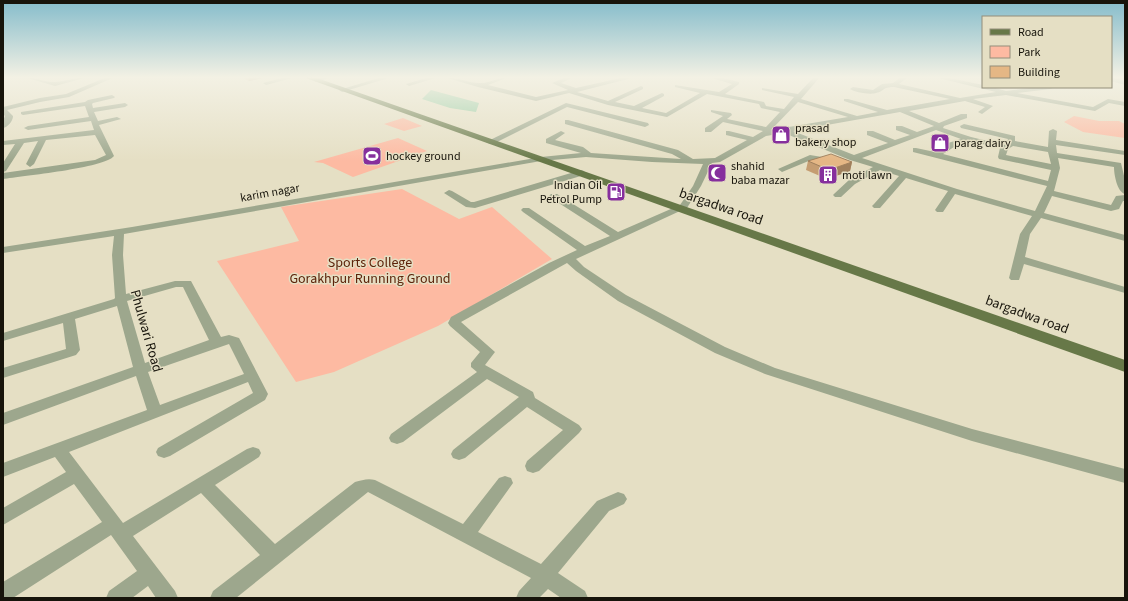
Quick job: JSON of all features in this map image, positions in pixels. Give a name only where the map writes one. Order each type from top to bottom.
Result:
[{"type":"main road","name":"bargadwa road","points":[[385,105],[1125,366]]},
{"type":"street","points":[[3,126],[8,120],[9,116],[4,108],[18,105]]},
{"type":"street","points":[[30,105],[45,110],[117,119]]},
{"type":"street","points":[[3,171],[97,162],[109,157],[110,156],[93,117],[85,105]]},
{"type":"street","points":[[3,143],[93,117],[104,105]]},
{"type":"street","points":[[21,139],[43,139],[125,105]]},
{"type":"street","points":[[490,142],[566,105]]},
{"type":"street","points":[[566,105],[645,125]]},
{"type":"street","points":[[617,105],[667,115],[684,105]]},
{"type":"street","points":[[634,109],[642,105]]},
{"type":"street","points":[[763,105],[764,107],[784,111]]},
{"type":"street","points":[[561,133],[549,141],[586,152],[626,159],[688,159],[709,161],[722,158],[766,132],[790,105]]},
{"type":"street","points":[[819,105],[859,118]]},
{"type":"street","points":[[867,105],[888,113]]},
{"type":"street","points":[[723,120],[766,132],[786,131],[936,105]]},
{"type":"street","points":[[982,112],[990,106],[986,105]]},
{"type":"street","points":[[1077,105],[1095,108],[1100,105]]},
{"type":"street","points":[[23,114],[45,110]]},
{"type":"street","points":[[708,130],[728,115],[713,111]]},
{"type":"street","points":[[902,111],[969,139],[1007,145],[1052,149],[1123,152]]},
{"type":"street","points":[[3,171],[28,128],[35,112]]},
{"type":"street","points":[[853,158],[918,135],[964,116]]},
{"type":"street","points":[[28,128],[93,117]]},
{"type":"street","points":[[568,122],[675,152],[688,159]]},
{"type":"street","points":[[964,126],[1012,138],[1002,157],[1056,168]]},
{"type":"street","points":[[899,128],[918,135]]},
{"type":"street","points":[[786,131],[841,154],[904,175],[1038,215],[1125,238]]},
{"type":"street","points":[[1015,278],[1025,234],[1038,215],[1050,188],[1056,168],[1052,149],[1054,131]]},
{"type":"street","points":[[729,133],[754,140]]},
{"type":"street","points":[[870,133],[896,143]]},
{"type":"street","points":[[30,164],[43,139]]},
{"type":"street","points":[[936,155],[951,145],[969,139]]},
{"type":"street","points":[[1052,149],[1118,165],[1118,173],[1125,191]]},
{"type":"street","points":[[916,150],[1050,188],[1112,208],[1116,207],[1119,198],[1125,198]]},
{"type":"street","points":[[3,171],[30,164],[108,152]]},
{"type":"street","name":"karim nagar","points":[[3,250],[119,232],[586,152]]},
{"type":"street","points":[[782,169],[810,157],[824,159],[841,154]]},
{"type":"street","points":[[533,466],[574,429],[528,400],[528,396],[476,365],[486,354],[487,350],[454,323],[455,320],[548,268],[681,209],[698,186],[709,161]]},
{"type":"street","points":[[838,196],[852,182],[879,167]]},
{"type":"street","points":[[449,193],[469,205],[475,205],[581,173]]},
{"type":"street","points":[[877,206],[904,175]]},
{"type":"street","points":[[940,210],[953,190]]},
{"type":"street","points":[[554,196],[618,236]]},
{"type":"street","points":[[526,210],[585,251]]},
{"type":"street","name":"Phulwari Road","points":[[119,232],[116,249],[120,300],[155,412]]},
{"type":"street","points":[[569,258],[580,269],[622,298],[720,350],[764,368],[972,435],[1125,476]]},
{"type":"street","points":[[1019,259],[1123,289]]},
{"type":"street","points":[[3,337],[120,300],[175,284],[187,283],[217,342]]},
{"type":"street","points":[[3,373],[71,352],[73,350],[68,317]]},
{"type":"street","points":[[3,419],[217,342],[229,339],[234,341],[261,394],[260,396],[164,452]]},
{"type":"street","points":[[397,438],[487,372]]},
{"type":"street","points":[[3,470],[251,376]]},
{"type":"street","points":[[459,454],[528,400]]},
{"type":"street","points":[[58,449],[168,598]]},
{"type":"street","points":[[3,593],[202,483],[253,453]]},
{"type":"street","points":[[3,517],[77,474]]},
{"type":"street","points":[[202,483],[274,556]]},
{"type":"street","points":[[466,534],[505,484]]},
{"type":"street","points":[[220,598],[365,485],[374,486],[466,534],[545,576],[578,598]]},
{"type":"street","points":[[526,598],[603,506],[618,499]]},
{"type":"street","points":[[116,598],[150,573]]},
{"type":"green space","points":[[1074,116],[1099,121],[1119,121],[1125,124],[1125,138],[1083,132],[1064,122]]},
{"type":"green space","points":[[403,118],[422,126],[404,131],[384,124]]},
{"type":"green space","name":"hockey ground","points":[[398,138],[427,151],[353,177],[323,163],[314,162]]},
{"type":"green space","name":"Sports College Gorakhpur Running Ground","points":[[402,189],[459,219],[492,207],[552,259],[438,326],[334,372],[296,382],[217,261],[299,241],[281,207]]},
{"type":"shaded area","points":[[441,105],[478,105],[476,112]]},
{"type":"building","points":[[831,154],[852,162],[829,170],[808,161]]},
{"type":"place","name":"prasad bakery shop","points":[[781,135]]},
{"type":"place","name":"parag dairy","points":[[940,143]]},
{"type":"place","name":"hockey ground","points":[[372,156]]},
{"type":"place","name":"shahid baba mazar","points":[[717,173]]},
{"type":"place","name":"moti lawn","points":[[828,175]]},
{"type":"place","name":"Indian Oil Petrol Pump","points":[[616,192]]}]
